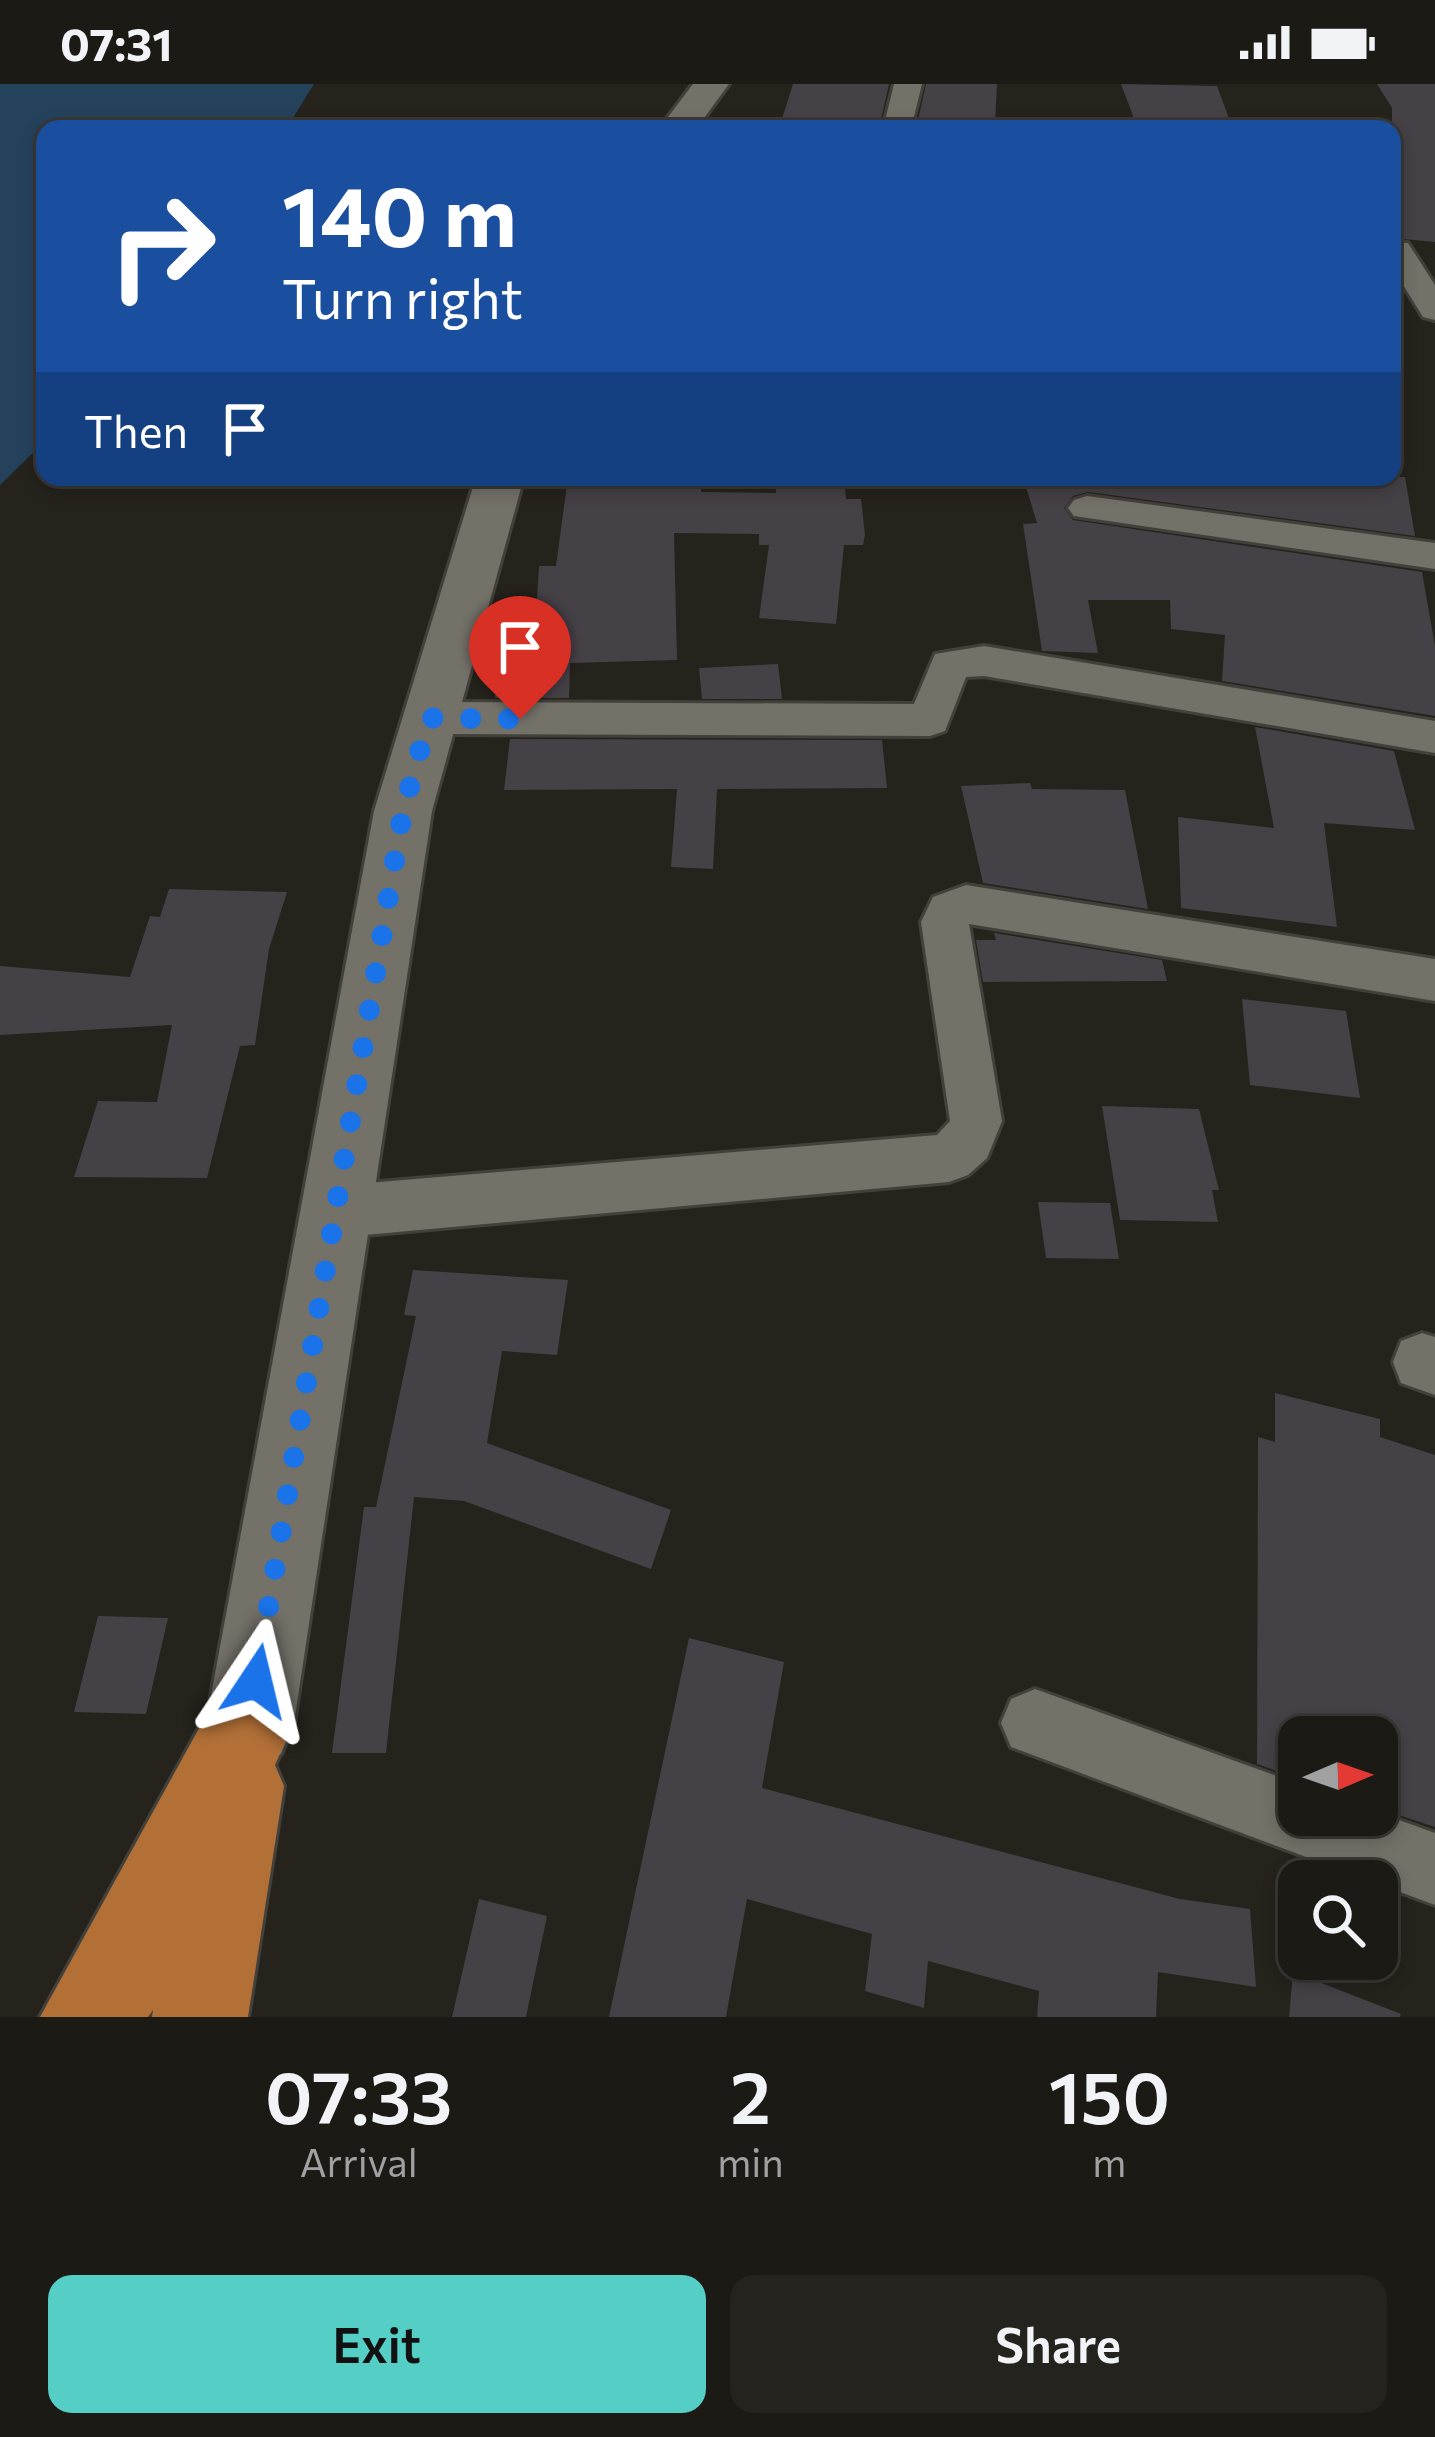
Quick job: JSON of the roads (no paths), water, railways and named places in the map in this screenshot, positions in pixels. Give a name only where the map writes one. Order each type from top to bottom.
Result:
[{"type":"main road","points":[[684,120],[711,84]]},
{"type":"main road","points":[[200,2017],[403,811],[497,486]]},
{"type":"main road","points":[[88,2017],[120,1975],[250,1724]]},
{"type":"street","points":[[899,120],[908,84]]},
{"type":"street","points":[[1401,250],[1435,249]]},
{"type":"street","points":[[1401,259],[1435,310]]},
{"type":"street","points":[[1087,508],[1435,556]]},
{"type":"street","points":[[429,718],[930,720],[950,664],[984,661],[1435,737]]},
{"type":"street","points":[[332,1212],[949,1158],[968,1142],[976,1121],[945,922],[950,910],[966,904],[1435,980]]},
{"type":"street","points":[[1035,1723],[1435,1869]]},
{"type":"water","points":[[0,84],[314,84],[292,120],[36,120],[36,450],[0,485]]}]
